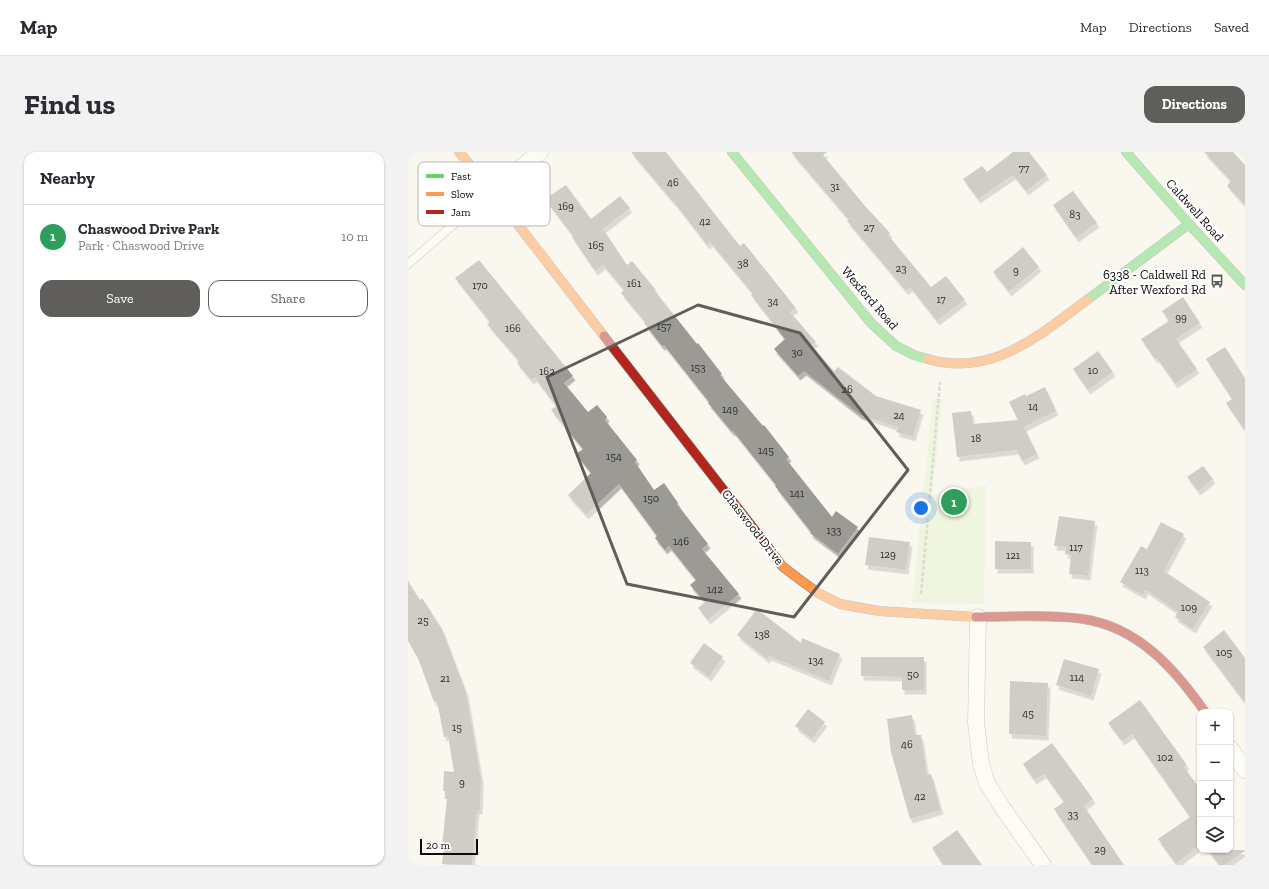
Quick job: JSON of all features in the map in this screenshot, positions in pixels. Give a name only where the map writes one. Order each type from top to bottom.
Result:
[{"type":"street","name":"Chaswood Drive","points":[[459,152],[467,162]]},
{"type":"street","points":[[528,162],[540,152]]},
{"type":"street","name":"Wexford Road","points":[[732,152],[871,323],[896,346],[914,355],[941,363],[963,365],[996,358],[1031,341],[1189,224]]},
{"type":"street","name":"Caldwell Road","points":[[1126,152],[1245,285]]},
{"type":"street","name":"Chaswood Drive","points":[[519,226],[782,566],[810,588],[839,603],[872,611],[919,615],[978,617],[1075,616],[1101,622],[1151,649],[1189,688],[1203,709]]},
{"type":"street","points":[[978,617],[976,724],[981,764],[987,783],[1043,865]]},
{"type":"street","points":[[1233,752],[1245,770]]},
{"type":"lane","points":[[408,264],[452,226]]},
{"type":"path","points":[[919,615],[927,542],[941,363]]},
{"type":"highlighted area","points":[[698,305],[800,333],[908,470],[794,617],[627,584],[547,377]]},
{"type":"green space","points":[[933,398],[942,399],[933,495],[986,485],[984,604],[912,603]]},
{"type":"building","points":[[631,152],[666,152],[740,246],[744,243],[796,308],[790,312],[816,342],[811,345],[834,371],[838,367],[876,396],[921,410],[913,437],[896,432],[898,427],[860,415],[804,371],[798,376],[774,349],[785,339],[751,295],[753,294],[710,242],[707,245],[673,201]]},
{"type":"building","points":[[791,152],[827,152],[823,155],[865,206],[890,233],[888,235],[931,287],[946,276],[965,300],[937,321],[910,287],[906,291],[847,221],[849,220]]},
{"type":"building","points":[[1013,152],[1029,152],[1047,175],[1026,191],[1013,175],[978,199],[963,179],[982,166],[987,172]]},
{"type":"building","points":[[1204,152],[1233,152],[1245,165],[1245,205],[1227,186],[1231,181]]},
{"type":"building","points":[[566,185],[591,219],[620,196],[630,208],[603,229],[627,265],[632,261],[722,374],[720,375],[763,426],[764,425],[789,457],[786,459],[832,517],[836,511],[858,527],[838,554],[810,533],[811,532],[775,486],[776,485],[733,431],[732,432],[708,403],[709,402],[664,345],[662,346],[644,323],[645,322],[621,293],[624,290],[603,265],[595,271],[572,237],[573,236],[550,206],[550,196]]},
{"type":"building","points":[[1073,191],[1097,223],[1076,238],[1053,205]]},
{"type":"building","points":[[1023,247],[1039,267],[1009,292],[993,272]]},
{"type":"building","points":[[479,260],[573,376],[564,383],[588,412],[597,405],[607,417],[605,420],[637,460],[635,462],[654,490],[664,483],[678,503],[677,504],[708,544],[702,549],[739,594],[708,620],[698,608],[705,602],[690,585],[696,580],[669,546],[665,550],[655,538],[657,536],[619,484],[586,515],[568,495],[591,473],[576,454],[583,449],[551,410],[556,406],[535,378],[531,380],[517,363],[519,361],[487,324],[490,322],[455,278]]},
{"type":"building","points":[[1183,297],[1200,323],[1176,339],[1197,369],[1175,384],[1157,358],[1155,359],[1141,339],[1169,321],[1162,311]]},
{"type":"building","points":[[1225,347],[1245,378],[1245,431],[1226,403],[1232,399],[1206,359]]},
{"type":"building","points":[[1098,351],[1113,372],[1088,390],[1073,369]]},
{"type":"building","points":[[1045,387],[1056,411],[1024,427],[1037,454],[1022,461],[1017,450],[957,457],[952,413],[971,411],[973,424],[1018,420],[1009,402],[1025,394],[1026,396]]},
{"type":"building","points":[[1203,466],[1213,479],[1198,491],[1187,477]]},
{"type":"building","points":[[1059,516],[1095,521],[1088,576],[1069,574],[1071,555],[1065,554],[1066,547],[1054,546]]},
{"type":"building","points":[[1161,522],[1184,534],[1164,571],[1210,602],[1193,629],[1175,617],[1178,612],[1146,590],[1143,595],[1120,582],[1141,546],[1147,549]]},
{"type":"building","points":[[869,537],[910,542],[906,570],[865,565]]},
{"type":"building","points":[[995,541],[1031,542],[1031,569],[995,569]]},
{"type":"building","points":[[408,581],[420,600],[422,598],[442,629],[466,692],[481,779],[480,810],[477,810],[472,865],[442,864],[444,846],[442,846],[447,799],[445,799],[445,791],[443,791],[444,771],[454,772],[448,736],[444,737],[437,701],[434,702],[418,658],[408,641]]},
{"type":"building","points":[[757,609],[801,643],[802,638],[840,654],[829,681],[769,656],[767,659],[737,635]]},
{"type":"building","points":[[1224,630],[1245,658],[1245,703],[1203,647]]},
{"type":"building","points":[[704,643],[723,657],[709,677],[690,663]]},
{"type":"building","points":[[861,657],[924,657],[924,690],[902,690],[902,677],[861,676]]},
{"type":"building","points":[[1064,659],[1099,669],[1091,696],[1056,685]]},
{"type":"building","points":[[1010,681],[1048,683],[1046,736],[1009,734]]},
{"type":"building","points":[[1140,700],[1187,765],[1184,767],[1197,785],[1197,847],[1176,864],[1158,839],[1190,817],[1132,734],[1122,741],[1108,723]]},
{"type":"building","points":[[808,709],[825,722],[812,739],[795,726]]},
{"type":"building","points":[[912,715],[915,735],[921,735],[927,775],[931,774],[941,810],[910,819],[891,752],[887,719]]},
{"type":"building","points":[[1052,743],[1093,799],[1084,806],[1124,865],[1092,865],[1054,809],[1064,802],[1044,774],[1034,780],[1023,764]]},
{"type":"building","points":[[957,830],[982,865],[943,865],[932,848]]},
{"type":"building","points":[[1233,850],[1245,850],[1225,865],[1219,865],[1210,853],[1233,853]]},
{"type":"traffic: fast","points":[[732,152],[871,323],[896,346],[914,355],[928,359]]},
{"type":"traffic: fast","points":[[1126,152],[1245,285]]},
{"type":"traffic: fast","points":[[1087,300],[1189,224]]},
{"type":"traffic: slow","points":[[459,152],[467,162]]},
{"type":"traffic: slow","points":[[519,226],[604,336]]},
{"type":"traffic: slow","points":[[928,359],[951,363],[973,363],[994,358],[1014,350],[1032,339],[1051,327],[1087,300]]},
{"type":"traffic: slow","points":[[771,551],[782,566],[795,576],[818,593],[840,604],[879,611],[976,617]]},
{"type":"traffic: jam","points":[[604,336],[771,551]]},
{"type":"traffic: jam","points":[[976,617],[1070,617],[1103,624],[1121,631],[1153,652],[1168,666],[1181,680],[1203,709]]},
{"type":"place","name":"6338 - Caldwell Rd After Wexford Rd","points":[[1217,281]]},
{"type":"place","name":"Chaswood Drive Park","points":[[954,502]]}]
